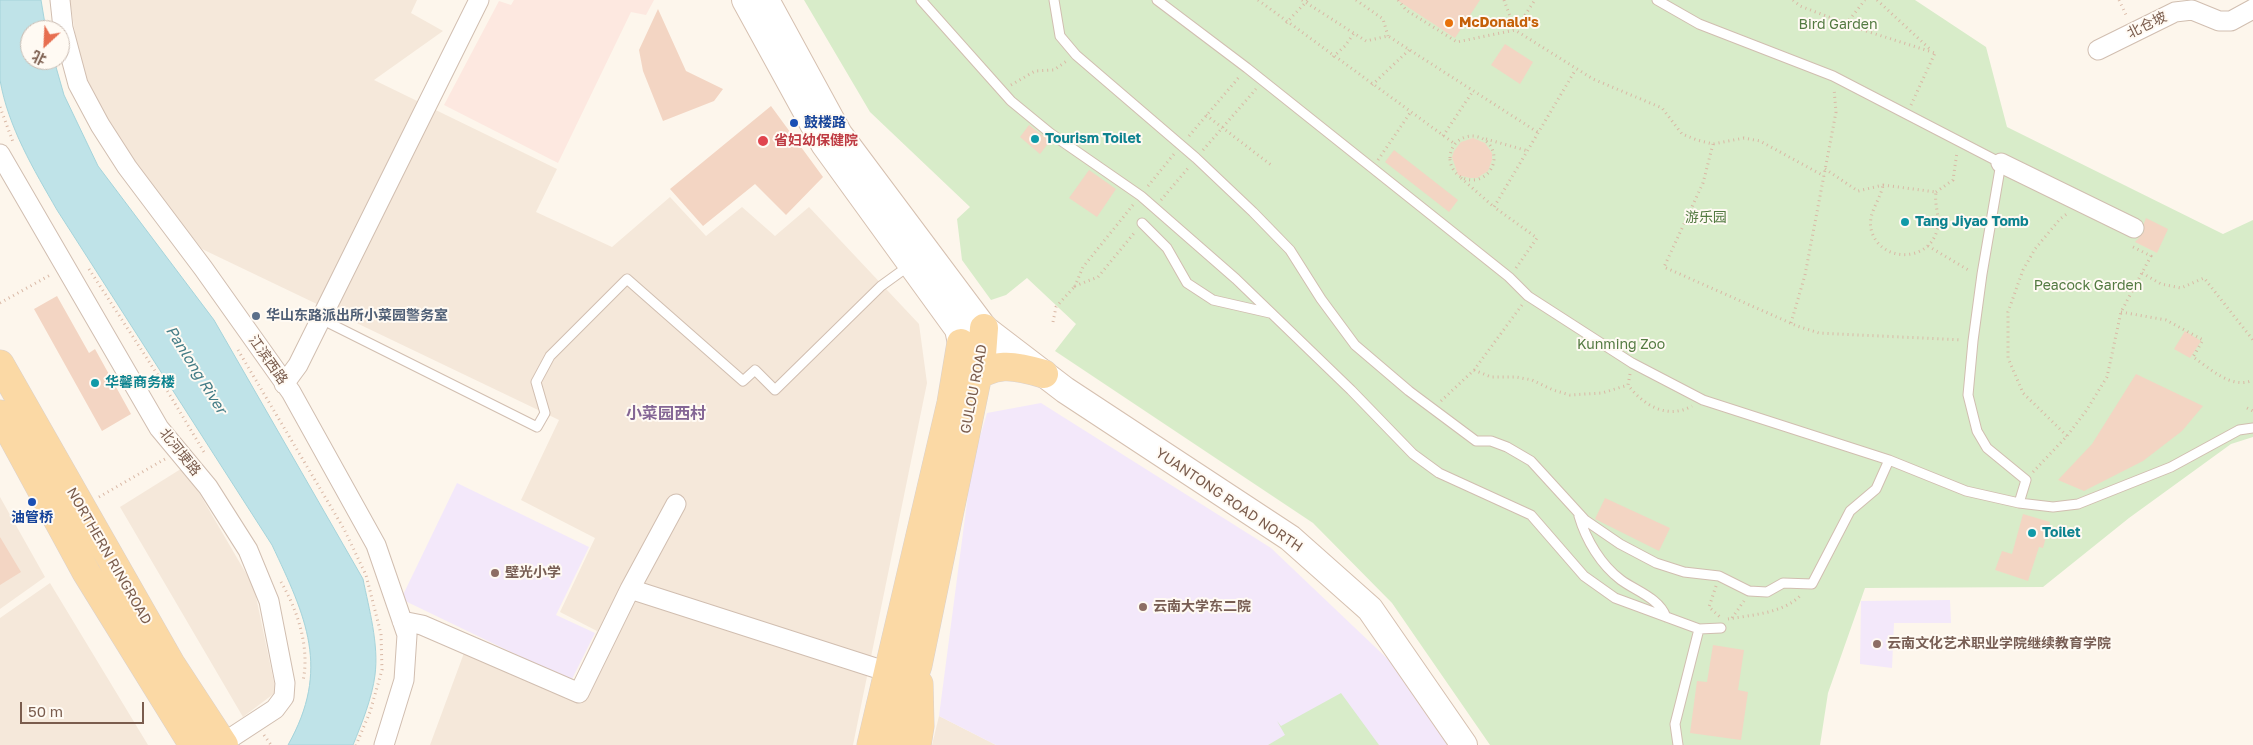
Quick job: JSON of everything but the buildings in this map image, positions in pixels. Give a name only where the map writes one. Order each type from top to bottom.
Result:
[{"type":"main road","points":[[744,0],[824,144],[911,265],[972,337]]},
{"type":"main road","name":"GULOU ROAD","points":[[766,0],[840,134],[972,337],[978,374],[918,666],[891,745]]},
{"type":"main road","name":"GULOU ROAD","points":[[871,745],[951,403],[972,337]]},
{"type":"main road","name":"YUANTONG ROAD NORTH","points":[[972,337],[1044,374],[1065,390],[1290,538],[1370,609],[1464,745]]},
{"type":"main road","name":"NORTHERN RINGROAD","points":[[0,364],[171,664],[224,744]]},
{"type":"main road","points":[[951,403],[966,382],[978,374],[998,366],[1010,366],[1044,374]]},
{"type":"main road","name":"NORTHERN RINGROAD","points":[[0,414],[86,572],[193,745]]},
{"type":"main road","points":[[904,745],[918,666]]},
{"type":"main road","points":[[917,745],[920,726],[918,666]]},
{"type":"street","name":"江滨西路","points":[[60,0],[63,28],[78,84],[100,125],[127,167],[203,268],[290,392],[376,545],[406,635],[404,680],[384,745]]},
{"type":"street","points":[[284,384],[298,365],[369,226],[479,0]]},
{"type":"street","name":"北仓坡","points":[[2098,50],[2175,12],[2192,10],[2219,21],[2231,21],[2253,8]]},
{"type":"street","name":"北河埂路","points":[[0,154],[159,428],[208,487],[248,550],[269,600],[285,683],[284,697],[275,709],[224,744]]},
{"type":"street","points":[[2001,164],[2134,228]]},
{"type":"street","points":[[402,621],[422,625],[579,693],[630,589],[676,504]]},
{"type":"street","points":[[630,589],[888,672]]},
{"type":"lane","points":[[921,0],[1011,101],[1050,133],[1155,208],[1236,279],[1414,454],[1438,473],[1531,515],[1584,576],[1615,598],[1700,629],[1721,628]]},
{"type":"lane","points":[[1054,0],[1060,36],[1076,55],[1196,158],[1254,212],[1290,250],[1321,299],[1355,344],[1409,391],[1476,441],[1491,441],[1508,447],[1531,461],[1585,520],[1620,544],[1656,563],[1684,572],[1719,576],[1749,591],[1767,592],[1783,583],[1812,584],[1850,511],[1876,490],[1889,460]]},
{"type":"lane","points":[[1157,0],[1247,68],[1509,277],[1528,296],[1632,364],[1703,400],[1889,460],[1966,491],[2019,504],[2053,507],[2078,504],[2171,467],[2239,430],[2253,428]]},
{"type":"lane","points":[[1657,0],[1699,24],[1833,76],[2001,164],[1972,341],[1968,395],[1977,431],[1987,448],[2026,480],[2019,504]]},
{"type":"lane","points":[[1142,223],[1167,248],[1187,283],[1213,300],[1271,313]]},
{"type":"lane","points":[[321,319],[537,427],[544,413],[536,382],[550,356],[627,279],[743,381],[754,370],[775,390],[881,286],[911,265]]},
{"type":"lane","points":[[1579,513],[1582,527],[1604,562],[1621,580],[1658,604],[1666,616]]},
{"type":"lane","points":[[1678,745],[1675,724],[1700,629]]},
{"type":"path","points":[[1258,0],[1286,23],[1455,144]]},
{"type":"path","points":[[1302,0],[1307,1],[1366,42],[1388,36]]},
{"type":"path","points":[[1356,0],[1383,19],[1388,36],[1539,133]]},
{"type":"path","points":[[1398,0],[1406,10],[1457,42],[1515,30],[1535,0]]},
{"type":"path","points":[[1504,0],[1515,30],[1576,69],[1662,108],[1682,134],[1712,144],[1744,138],[1760,141],[1824,176]]},
{"type":"path","points":[[1793,0],[1800,6],[1846,24],[1935,53]]},
{"type":"path","points":[[1846,24],[1865,0]]},
{"type":"path","points":[[1877,0],[1935,53]]},
{"type":"path","points":[[1286,23],[1307,1]]},
{"type":"path","points":[[1333,56],[1345,46],[1354,33]]},
{"type":"path","points":[[1372,85],[1409,50]]},
{"type":"path","points":[[1906,114],[1935,53]]},
{"type":"path","points":[[1002,91],[1036,71],[1054,70],[1076,55]]},
{"type":"path","points":[[1053,322],[1056,306],[1075,286],[1082,267],[1206,115],[1247,68]]},
{"type":"path","points":[[1494,207],[1576,69]]},
{"type":"path","points":[[1791,323],[1805,275],[1836,112],[1833,76]]},
{"type":"path","points":[[1155,208],[1262,81]]},
{"type":"path","points":[[1442,136],[1473,91]]},
{"type":"path","points":[[1372,168],[1410,113]]},
{"type":"path","points":[[1206,115],[1271,165]]},
{"type":"path","points":[[1509,277],[1537,238],[1494,207],[1458,175],[1450,164],[1451,150],[1455,144],[1466,136],[1480,137],[1528,151]]},
{"type":"path","points":[[1458,175],[1470,180],[1477,180],[1489,173],[1493,167],[1495,160],[1492,146],[1480,137]]},
{"type":"path","points":[[1825,169],[1858,191],[1883,185],[1936,192],[1953,180],[1959,142]]},
{"type":"path","points":[[1712,144],[1703,183],[1664,267],[1791,323],[1820,333],[1972,341]]},
{"type":"path","points":[[1883,185],[1881,197],[1872,212],[1872,230],[1875,238],[1887,250],[1904,256],[1921,251],[1934,239],[1938,222],[1934,205],[1936,192]]},
{"type":"path","points":[[2067,436],[2023,393],[2008,358],[2008,312],[2023,270],[2035,249],[2060,219],[2083,203]]},
{"type":"path","points":[[1075,286],[1098,277],[1142,223]]},
{"type":"path","points":[[1928,246],[1948,256],[1965,270],[1982,274]]},
{"type":"path","points":[[2026,480],[2067,436],[2086,412],[2106,377],[2121,312],[2151,256]]},
{"type":"path","points":[[0,302],[66,267]]},
{"type":"path","points":[[2142,273],[2161,284],[2182,288],[2204,278],[2253,340]]},
{"type":"path","points":[[1433,409],[1474,370],[1528,296]]},
{"type":"path","points":[[2121,312],[2166,320],[2185,329],[2203,340],[2192,356],[2228,381],[2246,383],[2253,380]]},
{"type":"path","points":[[233,342],[344,529],[366,575],[381,634],[382,670],[370,712],[356,745]]},
{"type":"path","points":[[1632,364],[1628,385],[1636,396],[1655,409],[1673,412],[1684,411],[1703,400]]},
{"type":"path","points":[[1474,370],[1492,377],[1516,377],[1532,380],[1570,395],[1602,393],[1628,385]]},
{"type":"path","points":[[2247,408],[2253,411]]},
{"type":"path","points":[[80,507],[179,452]]},
{"type":"path","points":[[1709,607],[1719,576]]},
{"type":"path","points":[[1749,591],[1731,618],[1774,610],[1797,599],[1812,584]]},
{"type":"path","points":[[262,733],[271,745]]},
{"type":"shaded area","points":[[70,0],[417,0],[411,13],[443,31],[374,80],[557,169],[536,212],[612,247],[670,197],[706,236],[742,207],[775,236],[809,207],[919,324],[927,383],[853,745],[430,745],[464,653],[567,695],[597,631],[560,612],[595,538],[521,500],[559,420],[202,249],[134,164],[82,80]]},
{"type":"shaded area","points":[[514,0],[654,0],[646,15],[631,12],[558,163],[444,105],[499,1],[511,5]]},
{"type":"shaded area","name":"云南大学东二院","points":[[1041,403],[1271,548],[1394,665],[1448,745],[996,745],[939,716],[972,464],[987,413]]},
{"type":"shaded area","points":[[184,467],[254,587],[276,692],[243,717],[120,507]]},
{"type":"shaded area","name":"壁光小学","points":[[457,483],[589,547],[556,615],[595,633],[571,681],[401,599]]},
{"type":"shaded area","points":[[0,497],[45,577],[0,609]]},
{"type":"shaded area","points":[[50,583],[148,745],[0,745],[0,618]]},
{"type":"shaded area","name":"云南文化艺术职业学院继续教育学院","points":[[1950,600],[1951,623],[1894,623],[1892,668],[1860,664],[1861,601]]},
{"type":"shaded area","points":[[939,716],[996,745],[932,745]]},
{"type":"green space","name":"Kunming Zoo","points":[[804,0],[1915,0],[1986,47],[2007,127],[2223,234],[2253,220],[2253,437],[2231,444],[2129,518],[2043,587],[1865,588],[1828,693],[1820,745],[1490,745],[1392,603],[1313,523],[1055,351],[1076,324],[1027,278],[1006,295],[991,300],[962,260],[957,219],[970,207],[870,112]]},
{"type":"green space","points":[[1341,693],[1379,745],[1268,745],[1285,735],[1277,721],[1281,726]]},
{"type":"water","name":"Panlong River","points":[[0,0],[41,0],[44,20],[20,20],[20,70],[57,70],[64,95],[98,166],[214,320],[363,579],[373,627],[376,663],[374,684],[353,745],[288,745],[301,718],[308,692],[311,667],[309,644],[295,596],[272,545],[57,210],[15,131],[0,80]]},
{"type":"place","name":"McDonald's","points":[[1449,23]]},
{"type":"place","name":"鼓楼路","points":[[794,123]]},
{"type":"place","name":"Tourism Toilet","points":[[1035,139]]},
{"type":"place","name":"省妇幼保健院","points":[[763,141]]},
{"type":"place","name":"Tang Jiyao Tomb","points":[[1905,222]]},
{"type":"place","name":"华山东路派出所小菜园警务室","points":[[256,316]]},
{"type":"place","name":"华馨商务楼","points":[[95,383]]},
{"type":"place","name":"油管桥","points":[[32,502]]},
{"type":"place","name":"Toilet","points":[[2032,533]]},
{"type":"place","name":"壁光小学","points":[[495,573]]},
{"type":"place","name":"云南大学东二院","points":[[1143,607]]},
{"type":"place","name":"云南文化艺术职业学院继续教育学院","points":[[1877,644]]},
{"type":"district","name":"小菜园西村","points":[[666,414]]},
{"type":"park label","name":"Bird Garden","points":[[1838,25]]},
{"type":"park label","name":"游乐园","points":[[1706,218]]},
{"type":"park label","name":"Peacock Garden","points":[[2088,286]]}]
